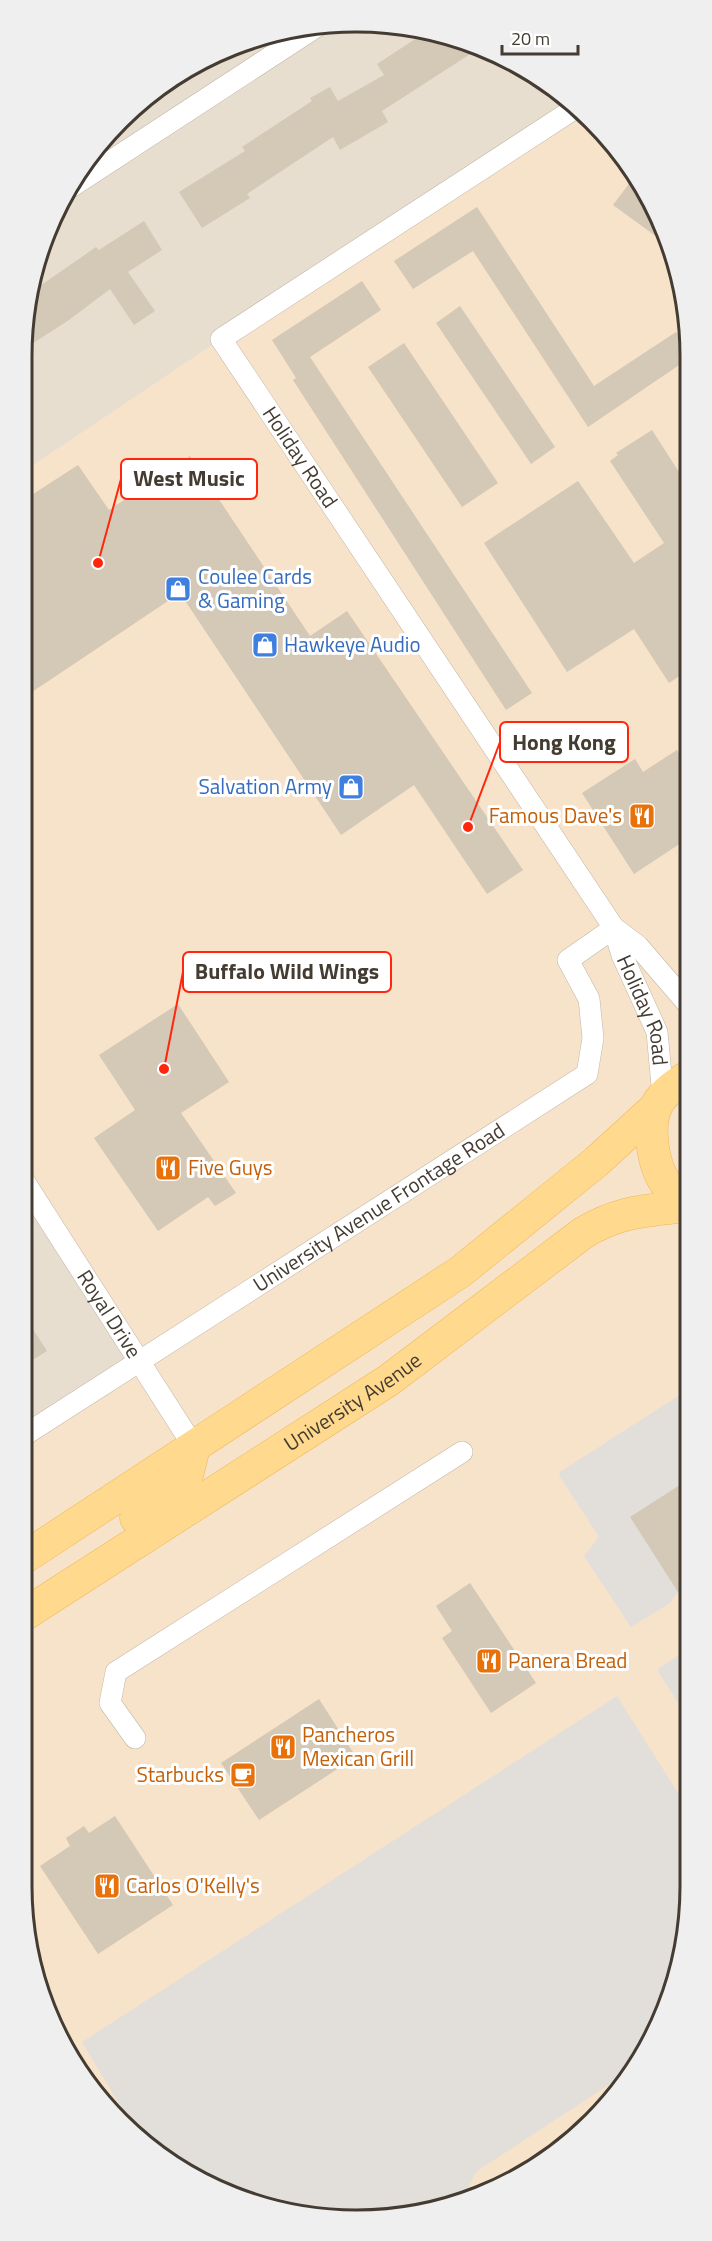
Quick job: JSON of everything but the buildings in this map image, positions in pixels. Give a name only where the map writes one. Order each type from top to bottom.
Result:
[{"type":"main road","points":[[668,1094],[652,1131],[654,1159],[665,1184],[680,1200]]},
{"type":"main road","points":[[32,1553],[460,1272],[596,1162],[668,1094]]},
{"type":"main road","name":"University Avenue","points":[[32,1610],[389,1380],[583,1233],[603,1221],[625,1214],[680,1207]]},
{"type":"main road","points":[[32,1609],[93,1547],[186,1484],[194,1448]]},
{"type":"street","points":[[85,177],[302,36]]},
{"type":"street","name":"Holiday Road","points":[[570,112],[221,339],[614,928],[622,955],[657,1032],[668,1094]]},
{"type":"street","name":"Holiday Road","points":[[614,928],[638,946],[680,995]]},
{"type":"street","name":"University Avenue Frontage Road","points":[[32,1430],[587,1074],[593,1038],[589,999],[568,960],[614,928]]},
{"type":"street","name":"Royal Drive","points":[[32,1194],[194,1448]]},
{"type":"street","points":[[135,1738],[110,1703],[116,1672],[462,1452]]},
{"type":"shaded area","points":[[377,32],[419,38],[480,56],[536,86],[571,113],[32,469],[34,314],[43,272],[56,232],[86,176],[112,142],[142,112],[174,87],[212,65],[272,43],[314,34]]},
{"type":"shaded area","points":[[570,112],[613,158],[647,212],[669,272],[680,335],[680,1906],[678,1927],[663,1989],[647,2029],[613,2083],[570,2129],[536,2155],[480,2185],[419,2203],[377,2209],[314,2207],[252,2192],[194,2166],[142,2129],[99,2083],[65,2029],[43,1969],[32,1906],[32,1430],[138,1360],[32,1194],[32,466],[221,339]]},
{"type":"shaded area","points":[[32,1194],[138,1361],[32,1430]]},
{"type":"shaded area","points":[[680,1395],[680,1485],[630,1517],[678,1591],[670,1603],[631,1627],[584,1556],[599,1537],[559,1475],[560,1472]]},
{"type":"shaded area","points":[[680,1654],[680,1705],[657,1670]]},
{"type":"shaded area","points":[[617,1696],[680,1796],[678,1927],[663,1989],[647,2029],[614,2081],[477,2171],[467,2190],[398,2207],[356,2210],[293,2203],[232,2185],[176,2155],[142,2129],[123,2110],[82,2042]]},
{"type":"place","name":"West Music","points":[[98,563]]},
{"type":"place","name":"Coulee Cards & Gaming","points":[[178,589]]},
{"type":"place","name":"Hawkeye Audio","points":[[265,645]]},
{"type":"place","name":"Salvation Army","points":[[351,787]]},
{"type":"place","name":"Famous Dave's","points":[[642,816]]},
{"type":"place","name":"Hong Kong","points":[[468,827]]},
{"type":"place","name":"Buffalo Wild Wings","points":[[164,1069]]},
{"type":"place","name":"Five Guys","points":[[168,1168]]},
{"type":"place","name":"Panera Bread","points":[[489,1661]]},
{"type":"place","name":"Pancheros Mexican Grill","points":[[283,1747]]},
{"type":"place","name":"Starbucks","points":[[243,1775]]},
{"type":"place","name":"Carlos O'Kelly's","points":[[107,1886]]}]
